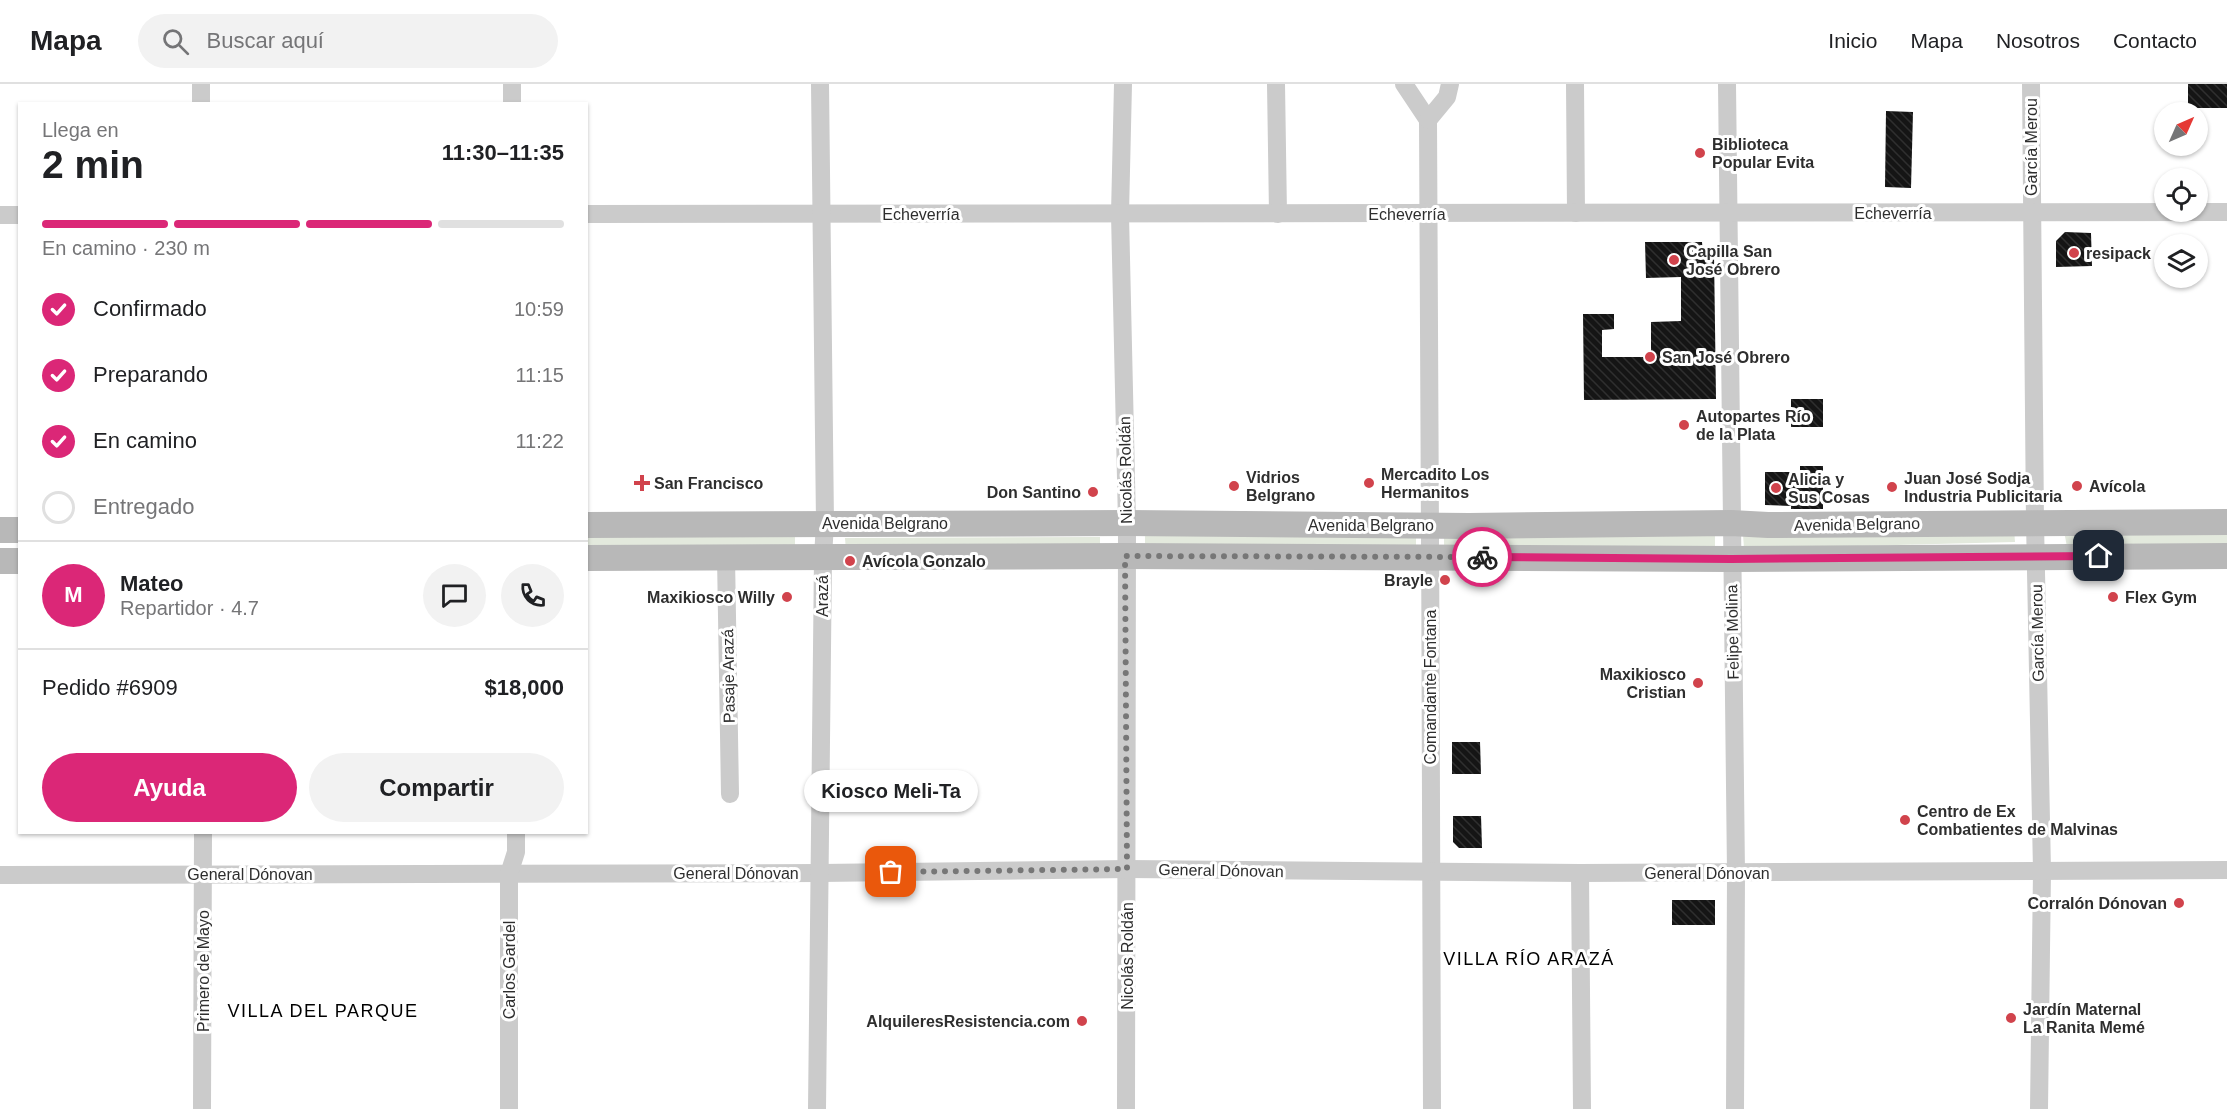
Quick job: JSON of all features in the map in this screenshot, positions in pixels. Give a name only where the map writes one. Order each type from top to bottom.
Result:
[{"type":"main road","name":"Avenida Belgrano","points":[[588,525],[1731,523],[1768,525],[2227,522]]},
{"type":"main road","points":[[0,530],[18,530]]},
{"type":"main road","name":"Avenida Belgrano","points":[[588,558],[1125,556],[1731,559],[2227,556]]},
{"type":"main road","points":[[0,561],[18,561]]},
{"type":"street","points":[[201,84],[201,102]]},
{"type":"street","points":[[512,84],[512,102]]},
{"type":"street","name":"Arazá","points":[[817,1109],[825,523],[819,84]]},
{"type":"street","name":"Nicolás Roldán","points":[[1123,84],[1120,214],[1127,523],[1125,556],[1126,1109]]},
{"type":"street","points":[[1276,84],[1278,214]]},
{"type":"street","points":[[1404,84],[1428,120],[1447,97],[1450,84]]},
{"type":"street","points":[[1575,84],[1576,213]]},
{"type":"street","name":"Felipe Molina","points":[[1728,84],[1731,559],[1736,873],[1735,1109]]},
{"type":"street","name":"García Merou","points":[[2031,84],[2035,522],[2042,871],[2039,1109]]},
{"type":"street","name":"Comandante Fontana","points":[[1428,120],[1431,525],[1429,872],[1432,1109]]},
{"type":"street","name":"Echeverría","points":[[588,214],[2227,212]]},
{"type":"street","points":[[0,215],[18,215]]},
{"type":"street","name":"Pasaje Arazá","points":[[726,557],[730,794]]},
{"type":"street","name":"Primero de Mayo","points":[[202,1109],[203,834]]},
{"type":"street","name":"Carlos Gardel","points":[[509,1109],[509,874],[516,852],[516,834]]},
{"type":"street","name":"General Dónovan","points":[[0,875],[821,873],[1127,869],[1580,873],[2227,870]]},
{"type":"street","points":[[1580,873],[1582,1109]]},
{"type":"shaded area","points":[[2014,529],[2015,542],[1744,549],[1743,534]]},
{"type":"shaded area","points":[[2064,531],[2227,533],[2227,547],[2067,547]]},
{"type":"shaded area","points":[[1444,532],[1715,532],[1715,547],[1444,548]]},
{"type":"shaded area","points":[[1416,534],[1416,545],[1145,546],[1145,535]]},
{"type":"shaded area","points":[[588,535],[795,535],[795,546],[588,547]]},
{"type":"shaded area","points":[[1100,537],[1100,551],[846,551],[845,538]]},
{"type":"building","points":[[2188,84],[2227,84],[2227,108],[2208,108],[2208,102],[2188,102]]},
{"type":"building","points":[[1886,111],[1913,112],[1911,188],[1885,187]]},
{"type":"building","name":"resipack","points":[[2065,232],[2091,233],[2092,266],[2056,267],[2056,241]]},
{"type":"building","name":"San José Obrero","points":[[1645,242],[1702,242],[1703,254],[1714,254],[1716,399],[1584,400],[1583,314],[1614,314],[1614,329],[1602,330],[1602,357],[1651,357],[1651,322],[1681,321],[1681,277],[1646,278]]},
{"type":"building","points":[[1791,399],[1823,399],[1823,427],[1791,427]]},
{"type":"building","points":[[1800,466],[1823,466],[1823,509],[1791,509],[1791,506],[1765,505],[1765,472],[1800,472]]},
{"type":"building","points":[[1452,742],[1480,742],[1481,774],[1452,774]]},
{"type":"building","points":[[1453,816],[1481,816],[1482,848],[1459,848],[1453,842]]},
{"type":"building","points":[[1672,900],[1715,900],[1715,925],[1672,925]]},
{"type":"way so far","points":[[891,872],[1127,869],[1125,556],[1482,557]]},
{"type":"place","name":"Biblioteca Popular Evita","points":[[1700,153]]},
{"type":"place","name":"resipack","points":[[2074,253]]},
{"type":"place","name":"Capilla San José Obrero","points":[[1674,260]]},
{"type":"place","name":"San José Obrero","points":[[1650,357]]},
{"type":"place","name":"Autopartes Río de la Plata","points":[[1684,425]]},
{"type":"place","name":"San Francisco","points":[[642,483]]},
{"type":"place","name":"Mercadito Los Hermanitos","points":[[1369,483]]},
{"type":"place","name":"Vidrios Belgrano","points":[[1234,486]]},
{"type":"place","name":"Avícola","points":[[2077,486]]},
{"type":"place","name":"Juan José Sodja Industria Publicitaria","points":[[1892,487]]},
{"type":"place","name":"Alicia y Sus Cosas","points":[[1776,488]]},
{"type":"place","name":"Don Santino","points":[[1093,492]]},
{"type":"place","name":"Avícola Gonzalo","points":[[850,561]]},
{"type":"place","name":"Brayle","points":[[1445,580]]},
{"type":"place","name":"Maxikiosco Willy","points":[[787,597]]},
{"type":"place","name":"Flex Gym","points":[[2113,597]]},
{"type":"place","name":"Maxikiosco Cristian","points":[[1698,683]]},
{"type":"place","name":"Centro de Ex Combatientes de Malvinas","points":[[1905,820]]},
{"type":"place","name":"Kiosco Meli-Ta","points":[[891,872]]},
{"type":"place","name":"Corralón Dónovan","points":[[2179,903]]},
{"type":"place","name":"Jardín Maternal La Ranita Memé","points":[[2011,1018]]},
{"type":"place","name":"AlquileresResistencia.com","points":[[1082,1021]]},
{"type":"district","name":"VILLA RÍO ARAZÁ","points":[[1529,959]]},
{"type":"district","name":"VILLA DEL PARQUE","points":[[323,1011]]},
{"type":"route","points":[[1482,557],[1731,559],[2099,556]]}]
